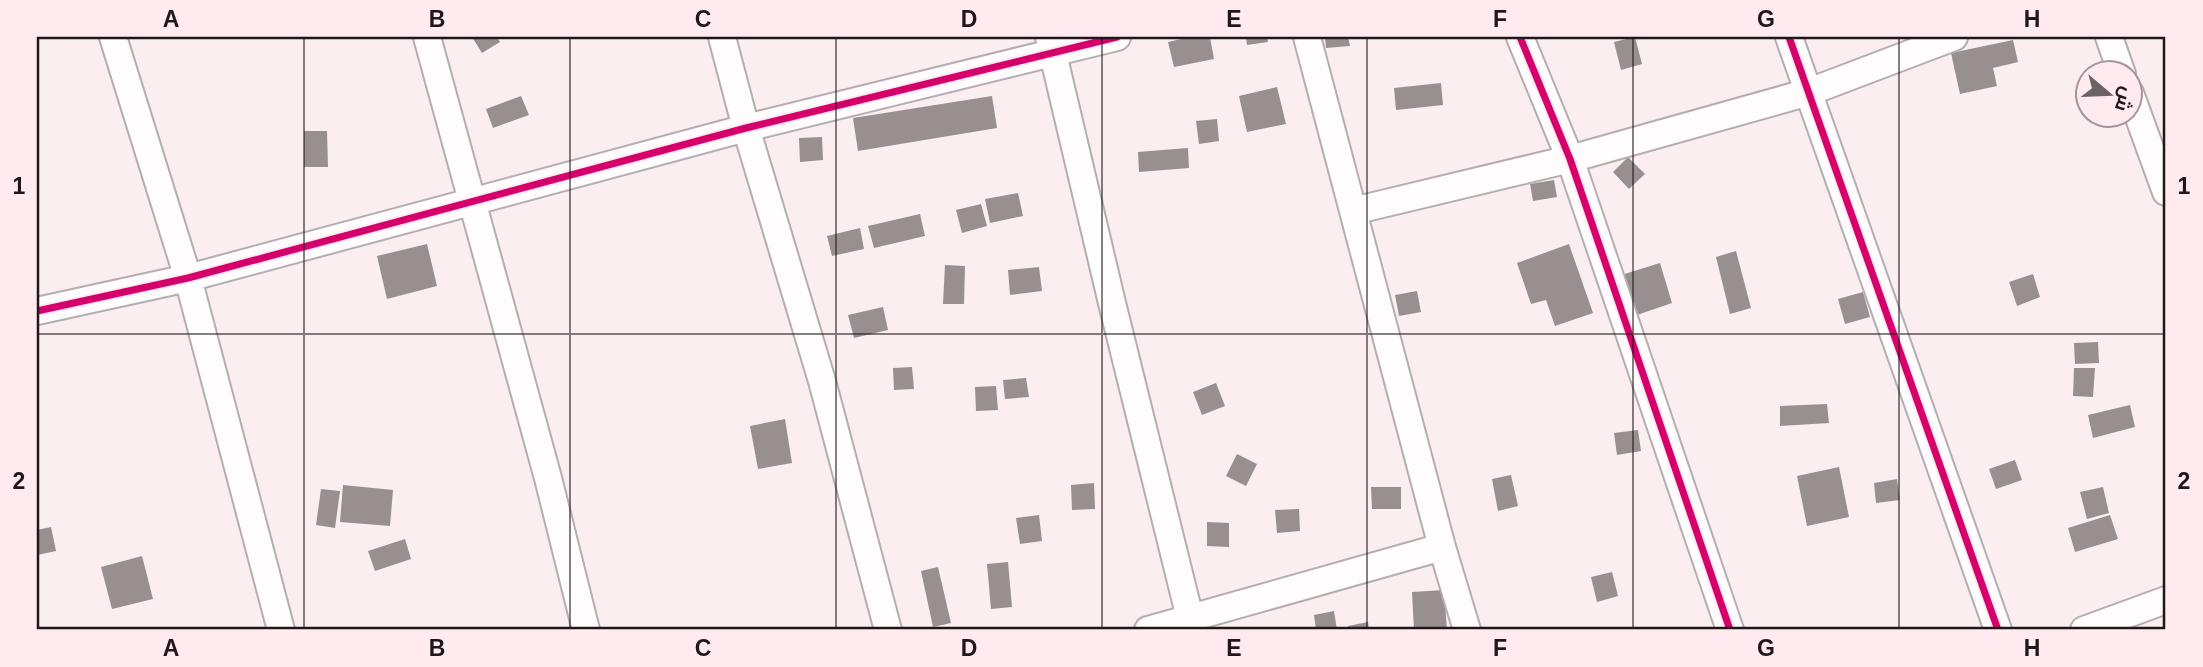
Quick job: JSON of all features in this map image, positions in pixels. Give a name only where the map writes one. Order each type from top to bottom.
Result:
[{"type":"street","points":[[113,37],[188,278],[281,630]]},
{"type":"street","points":[[427,37],[548,478],[586,630]]},
{"type":"street","points":[[722,37],[746,128],[822,381],[888,630]]},
{"type":"street","points":[[37,311],[188,278],[1051,45],[1117,37]]},
{"type":"street","points":[[1307,37],[1442,547],[1467,630]]},
{"type":"street","points":[[1520,37],[1570,159],[1730,630]]},
{"type":"street","points":[[1789,37],[1998,630]]},
{"type":"street","points":[[1353,211],[1570,159],[1809,92],[1954,37]]},
{"type":"street","points":[[2109,37],[2117,60]]},
{"type":"street","points":[[1051,45],[1191,624]]},
{"type":"street","points":[[2143,130],[2166,192]]},
{"type":"street","points":[[1148,630],[1191,624],[1442,547]]},
{"type":"street","points":[[2084,630],[2166,600]]},
{"type":"building","points":[[472,37],[497,37],[500,42],[482,53]]},
{"type":"building","points":[[1190,37],[1210,37],[1214,59],[1174,67],[1168,42]]},
{"type":"building","points":[[1246,37],[1267,37],[1268,42],[1247,45]]},
{"type":"building","points":[[1325,37],[1348,37],[1350,46],[1326,48]]},
{"type":"building","points":[[1635,37],[1642,64],[1621,70],[1614,42]]},
{"type":"building","points":[[2013,40],[2018,62],[1993,68],[1997,86],[1960,94],[1951,53]]},
{"type":"building","points":[[1441,83],[1443,105],[1396,110],[1394,88]]},
{"type":"building","points":[[1277,87],[1286,124],[1247,132],[1239,96]]},
{"type":"building","points":[[521,96],[529,115],[493,128],[486,109]]},
{"type":"building","points":[[992,96],[997,128],[858,151],[853,118]]},
{"type":"building","points":[[1217,119],[1219,141],[1199,144],[1196,121]]},
{"type":"building","points":[[304,131],[327,131],[328,167],[304,167]]},
{"type":"building","points":[[822,137],[823,160],[800,162],[799,138]]},
{"type":"building","points":[[1188,148],[1189,168],[1139,172],[1138,152]]},
{"type":"building","points":[[1628,157],[1645,174],[1629,189],[1613,172]]},
{"type":"building","points":[[1554,180],[1557,197],[1533,201],[1530,184]]},
{"type":"building","points":[[1018,193],[1023,216],[990,223],[985,199]]},
{"type":"building","points":[[981,204],[987,226],[962,233],[956,210]]},
{"type":"building","points":[[920,214],[925,236],[874,248],[868,226]]},
{"type":"building","points":[[860,228],[864,249],[832,256],[827,236]]},
{"type":"building","points":[[427,244],[437,286],[387,299],[377,256]]},
{"type":"building","points":[[1569,244],[1593,313],[1555,326],[1546,300],[1531,304],[1517,263]]},
{"type":"building","points":[[1736,251],[1751,308],[1730,314],[1716,257]]},
{"type":"building","points":[[1660,263],[1672,303],[1631,317],[1618,276]]},
{"type":"building","points":[[945,265],[965,266],[964,304],[943,304]]},
{"type":"building","points":[[1039,267],[1042,291],[1010,295],[1008,270]]},
{"type":"building","points":[[2033,274],[2040,297],[2017,306],[2009,282]]},
{"type":"building","points":[[1417,291],[1421,312],[1399,316],[1395,295]]},
{"type":"building","points":[[1863,292],[1870,317],[1845,324],[1838,299]]},
{"type":"building","points":[[883,307],[888,330],[854,338],[848,315]]},
{"type":"building","points":[[2098,342],[2099,363],[2075,364],[2074,343]]},
{"type":"building","points":[[912,367],[914,389],[894,390],[893,368]]},
{"type":"building","points":[[2074,368],[2095,368],[2093,397],[2073,396]]},
{"type":"building","points":[[1026,378],[1029,397],[1005,399],[1003,380]]},
{"type":"building","points":[[1216,383],[1225,406],[1202,415],[1193,392]]},
{"type":"building","points":[[996,386],[998,410],[976,411],[975,387]]},
{"type":"building","points":[[1827,404],[1829,423],[1780,426],[1780,406]]},
{"type":"building","points":[[2130,405],[2135,427],[2093,438],[2088,415]]},
{"type":"building","points":[[785,419],[792,463],[758,469],[750,426]]},
{"type":"building","points":[[1638,430],[1641,451],[1617,455],[1614,433]]},
{"type":"building","points":[[1237,454],[1257,464],[1246,486],[1226,476]]},
{"type":"building","points":[[2015,460],[2022,480],[1996,489],[1989,469]]},
{"type":"building","points":[[1839,467],[1849,517],[1807,526],[1797,476]]},
{"type":"building","points":[[1511,475],[1518,506],[1498,511],[1492,479]]},
{"type":"building","points":[[1897,479],[1900,500],[1876,503],[1874,483]]},
{"type":"building","points":[[1094,483],[1095,509],[1072,510],[1071,485]]},
{"type":"building","points":[[343,485],[393,490],[390,526],[340,522]]},
{"type":"building","points":[[1371,487],[1401,487],[1401,509],[1372,509]]},
{"type":"building","points":[[2103,487],[2109,513],[2087,519],[2080,492]]},
{"type":"building","points":[[321,489],[340,491],[335,528],[316,525]]},
{"type":"building","points":[[1299,509],[1300,531],[1277,533],[1275,510]]},
{"type":"building","points":[[1039,515],[1042,541],[1020,544],[1016,518]]},
{"type":"building","points":[[2110,515],[2118,539],[2075,552],[2068,528]]},
{"type":"building","points":[[1207,522],[1229,523],[1229,547],[1207,546]]},
{"type":"building","points":[[51,527],[56,551],[37,555],[37,530]]},
{"type":"building","points":[[405,539],[411,559],[375,571],[368,551]]},
{"type":"building","points":[[142,556],[153,599],[112,609],[101,567]]},
{"type":"building","points":[[1008,562],[1012,607],[991,609],[987,564]]},
{"type":"building","points":[[938,567],[951,623],[933,627],[921,571]]},
{"type":"building","points":[[1612,572],[1618,596],[1597,602],[1591,577]]},
{"type":"building","points":[[1444,590],[1447,630],[1414,630],[1412,592]]},
{"type":"building","points":[[1334,611],[1337,630],[1316,630],[1314,615]]},
{"type":"building","points":[[1368,622],[1369,630],[1349,630],[1348,626]]},
{"type":"cycle path","points":[[37,311],[188,278],[746,128],[1117,37]]},
{"type":"cycle path","points":[[1520,37],[1570,159],[1730,630]]},
{"type":"cycle path","points":[[1789,37],[1998,630]]}]
